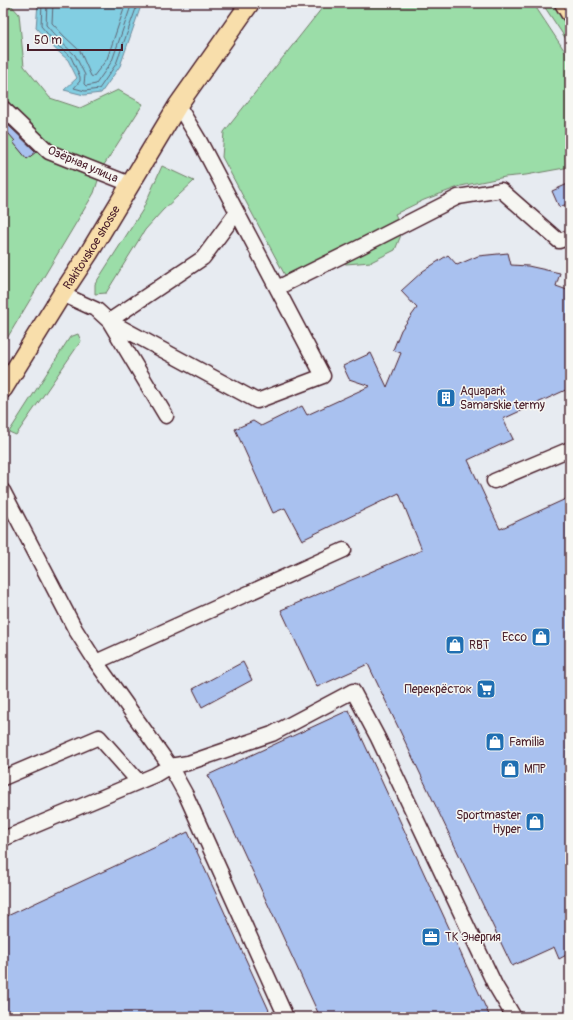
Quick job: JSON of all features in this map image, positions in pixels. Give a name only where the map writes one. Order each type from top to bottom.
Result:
[{"type":"main road","name":"Rakitovskoe shosse","points":[[3,389],[89,253],[178,105],[250,3]]},
{"type":"main road","points":[[564,3],[570,13]]},
{"type":"street","points":[[62,294],[97,310],[110,320],[257,401],[323,376],[199,140],[178,105]]},
{"type":"street","name":"Озёрная улица","points":[[3,108],[49,152],[130,184]]},
{"type":"street","points":[[277,288],[458,197],[501,190],[559,241],[570,237]]},
{"type":"street","points":[[110,320],[203,258],[237,212]]},
{"type":"street","points":[[110,320],[166,416]]},
{"type":"street","points":[[494,481],[570,449]]},
{"type":"street","points":[[3,491],[75,629],[96,662],[170,766],[186,794],[286,1017]]},
{"type":"street","points":[[96,662],[344,550]]},
{"type":"street","points":[[3,839],[155,774],[170,766],[188,763],[272,734],[353,691],[378,738],[495,985],[514,1017]]},
{"type":"street","points":[[3,778],[99,737],[138,781]]},
{"type":"green space","points":[[3,3],[9,3],[19,14],[24,66],[50,98],[80,108],[118,90],[143,104],[102,168],[94,193],[3,345]]},
{"type":"green space","points":[[326,3],[533,3],[570,59],[570,167],[526,175],[505,177],[461,186],[424,200],[395,214],[403,230],[395,250],[371,262],[346,264],[330,257],[286,277],[222,157],[224,132]]},
{"type":"green space","points":[[542,3],[554,3],[570,28],[570,45]]},
{"type":"green space","points":[[162,166],[194,181],[163,210],[145,230],[106,293],[95,294],[95,284],[142,211]]},
{"type":"green space","points":[[78,334],[81,341],[16,435],[9,432],[70,337]]},
{"type":"water","points":[[38,3],[142,3],[120,66],[101,93],[84,95],[64,90],[77,78],[68,60],[53,47],[36,28]]},
{"type":"building","points":[[4,121],[36,152],[27,159],[3,127]]},
{"type":"building","points":[[570,183],[570,203],[559,207],[552,191]]},
{"type":"building","points":[[508,253],[511,265],[528,266],[560,273],[556,286],[570,291],[570,388],[503,419],[513,439],[468,460],[500,529],[570,497],[570,953],[559,959],[554,947],[512,966],[368,664],[317,687],[281,610],[422,550],[399,493],[302,540],[285,508],[273,513],[235,429],[253,421],[261,426],[302,406],[307,415],[370,386],[349,379],[343,366],[371,353],[387,387],[401,353],[393,350],[401,330],[417,308],[401,291],[423,271],[448,255],[457,265],[478,256]]},
{"type":"building","points":[[243,662],[252,680],[202,707],[193,689]]},
{"type":"building","points":[[349,710],[490,1017],[320,1017],[208,775]]},
{"type":"building","points":[[188,832],[272,1017],[3,1017],[3,918]]},
{"type":"place","name":"Aquapark Samarskie termy","points":[[446,398]]},
{"type":"place","name":"Ecco","points":[[541,637]]},
{"type":"place","name":"RBT","points":[[455,645]]},
{"type":"place","name":"Перекрёсток","points":[[486,689]]},
{"type":"place","name":"Familia","points":[[495,742]]},
{"type":"place","name":"МПР","points":[[510,769]]},
{"type":"place","name":"Sportmaster Hyper","points":[[535,822]]},
{"type":"place","name":"ТК Энергия","points":[[431,937]]}]
